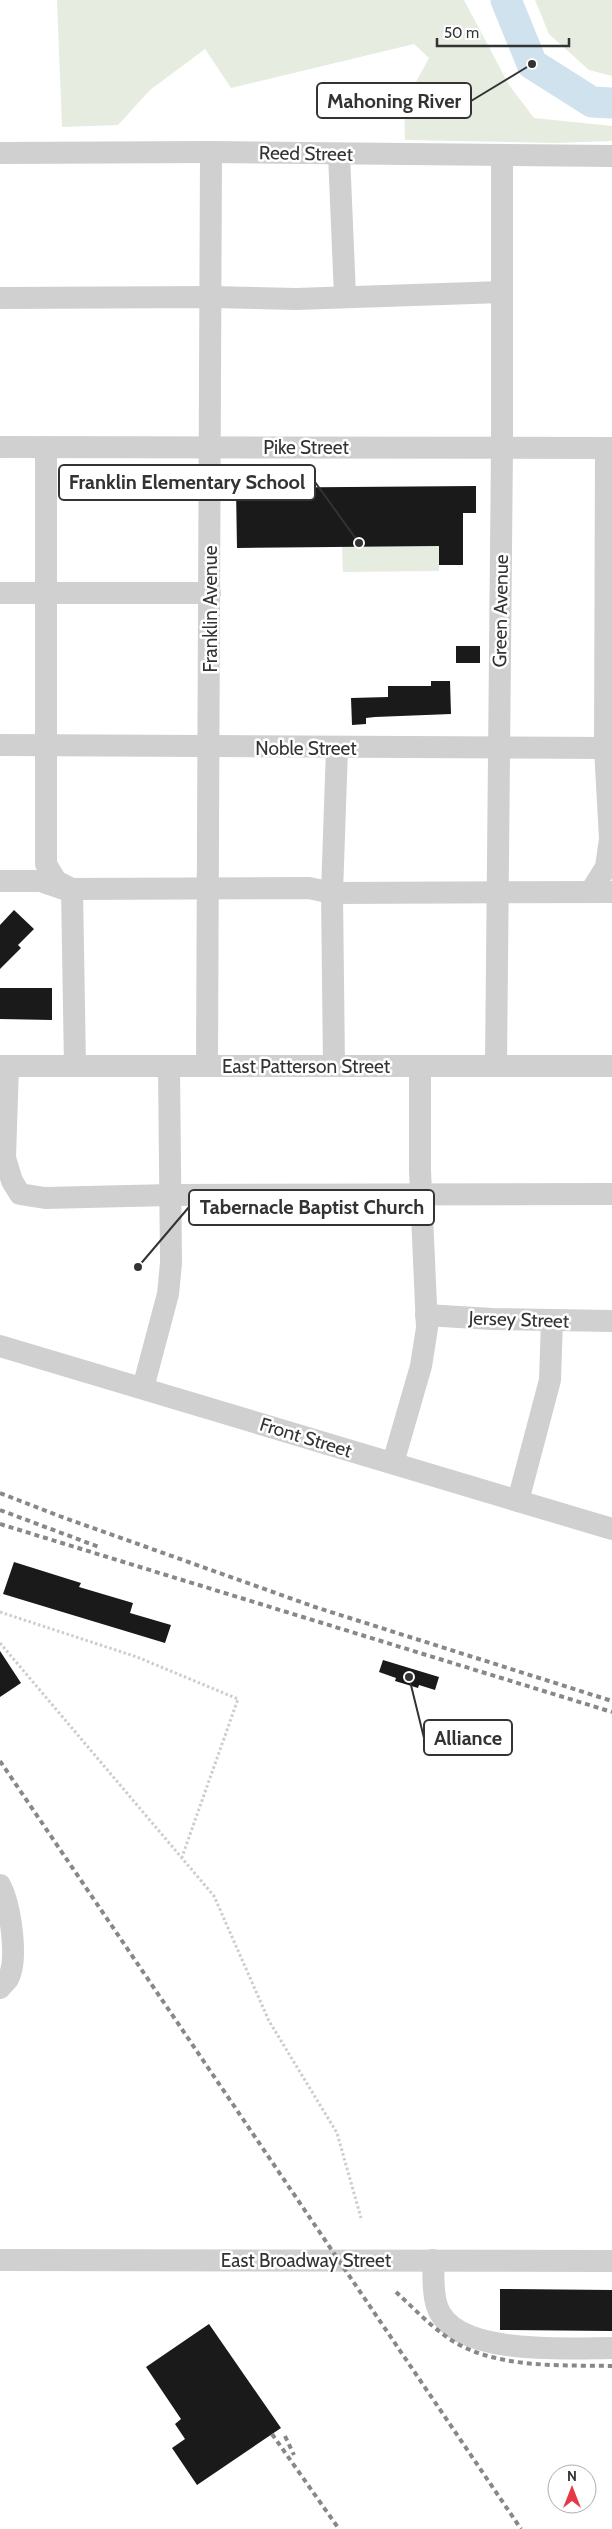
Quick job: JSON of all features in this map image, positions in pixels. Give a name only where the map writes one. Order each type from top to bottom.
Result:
[{"type":"street","name":"Reed Street","points":[[0,153],[212,152],[612,156]]},
{"type":"street","name":"Franklin Avenue","points":[[207,1066],[212,152]]},
{"type":"street","points":[[339,154],[345,296]]},
{"type":"street","name":"Green Avenue","points":[[496,1066],[502,447],[502,156]]},
{"type":"street","points":[[0,298],[211,297],[296,299],[502,292]]},
{"type":"street","name":"Pike Street","points":[[0,447],[609,448]]},
{"type":"street","points":[[46,447],[46,864],[56,881],[64,888],[75,1066]]},
{"type":"street","points":[[0,881],[42,881],[64,888],[208,890],[308,888],[332,894],[601,891],[610,839],[609,448]]},
{"type":"street","points":[[0,593],[210,593]]},
{"type":"street","name":"Noble Street","points":[[0,745],[210,748],[609,748]]},
{"type":"street","points":[[334,1066],[332,894],[337,748]]},
{"type":"street","points":[[4,1066],[5,1158],[12,1181],[20,1194],[45,1198],[170,1195],[422,1196],[612,1194]]},
{"type":"street","name":"East Patterson Street","points":[[4,1066],[612,1066]]},
{"type":"street","points":[[143,1388],[168,1294],[171,1264],[168,1066]]},
{"type":"street","points":[[393,1463],[422,1366],[426,1315],[420,1066]]},
{"type":"street","name":"Jersey Street","points":[[426,1315],[552,1321],[612,1321]]},
{"type":"street","points":[[518,1501],[550,1380],[552,1321]]},
{"type":"street","name":"Front Street","points":[[0,1346],[612,1529]]},
{"type":"street","points":[[0,1885],[10,1912],[12,1954],[8,1978],[0,1988]]},
{"type":"street","name":"East Broadway Street","points":[[0,2260],[612,2261]]},
{"type":"street","points":[[433,2260],[437,2307],[453,2325],[471,2336],[498,2344],[518,2347],[612,2348]]},
{"type":"path","points":[[0,1612],[137,1656],[238,1699],[182,1858]]},
{"type":"path","points":[[0,1643],[214,1896],[269,2021],[337,2133],[361,2218]]},
{"type":"shaded area","points":[[57,0],[464,0],[509,85],[534,118],[612,126],[612,141],[554,143],[405,140],[404,104],[429,58],[414,44],[231,88],[205,49],[150,90],[118,125],[62,127]]},
{"type":"shaded area","points":[[535,0],[612,0],[612,76],[589,70],[549,34]]},
{"type":"shaded area","points":[[439,546],[439,571],[343,572],[342,547]]},
{"type":"building","points":[[476,486],[476,513],[463,513],[463,565],[439,565],[439,546],[237,548],[236,488]]},
{"type":"building","points":[[456,646],[480,646],[480,663],[456,663]]},
{"type":"building","points":[[431,681],[450,681],[451,714],[366,718],[366,724],[352,725],[351,698],[388,697],[388,686],[431,686]]},
{"type":"building","points":[[14,910],[34,929],[18,945],[21,948],[0,969],[0,925]]},
{"type":"building","points":[[0,988],[52,988],[52,1020],[0,1019]]},
{"type":"building","points":[[14,1562],[81,1583],[79,1587],[133,1603],[130,1613],[171,1625],[165,1643],[3,1594]]},
{"type":"building","points":[[0,1651],[21,1683],[0,1697]]},
{"type":"building","points":[[383,1660],[439,1677],[435,1690],[419,1685],[418,1688],[395,1681],[396,1678],[379,1672]]},
{"type":"building","points":[[500,2289],[612,2290],[612,2331],[500,2330]]},
{"type":"building","points":[[209,2324],[281,2428],[197,2485],[172,2448],[185,2439],[175,2424],[181,2419],[146,2367]]},
{"type":"waterway","points":[[506,0],[532,64],[592,102],[612,103]]},
{"type":"railway","points":[[0,1493],[315,1607],[612,1701]]},
{"type":"railway","points":[[0,1510],[99,1547]]},
{"type":"railway","points":[[0,1524],[612,1712]]},
{"type":"railway","points":[[0,1761],[521,2529]]},
{"type":"railway","points":[[396,2292],[448,2338],[468,2349],[485,2355],[502,2360],[539,2364],[612,2366]]},
{"type":"railway","points":[[272,2434],[339,2529]]},
{"type":"railway","points":[[285,2436],[294,2455]]},
{"type":"place","name":"Mahoning River","points":[[532,64]]},
{"type":"place","name":"Franklin Elementary School","points":[[359,543]]},
{"type":"place","name":"Tabernacle Baptist Church","points":[[138,1267]]},
{"type":"place","name":"Alliance","points":[[409,1677]]}]
